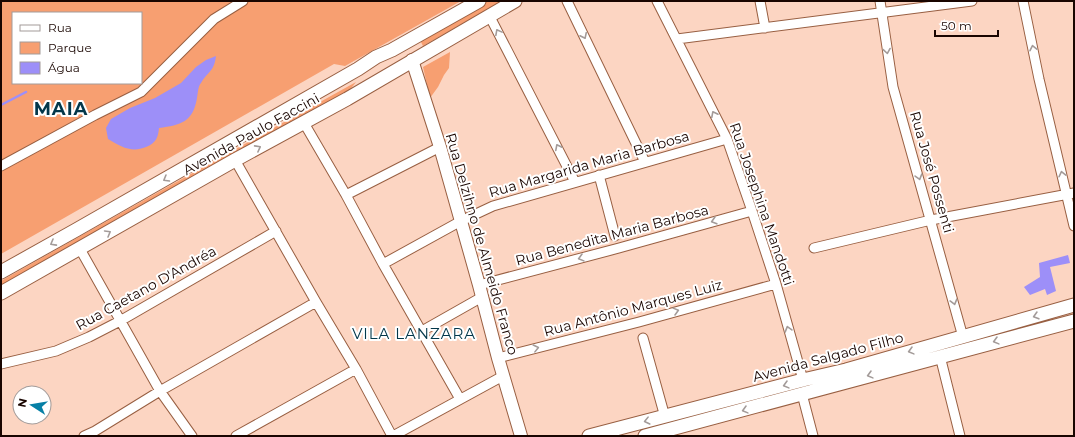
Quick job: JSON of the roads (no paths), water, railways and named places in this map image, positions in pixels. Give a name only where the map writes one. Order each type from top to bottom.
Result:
[{"type":"main road","name":"Avenida Paulo Faccini","points":[[1,272],[358,69],[376,57],[479,1]]},
{"type":"main road","name":"Avenida Paulo Faccini","points":[[1,293],[235,160],[347,99],[515,1]]},
{"type":"main road","points":[[412,60],[412,48],[416,36]]},
{"type":"main road","points":[[347,99],[364,84],[366,78],[363,72],[358,69]]},
{"type":"main road","name":"Avenida Salgado Filho","points":[[589,436],[846,370],[1074,305]]},
{"type":"main road","name":"Avenida Salgado Filho","points":[[644,436],[664,434],[802,394],[1074,321]]},
{"type":"street","points":[[1,166],[141,92],[214,19],[243,1]]},
{"type":"street","points":[[568,1],[645,162]]},
{"type":"street","name":"Rua Josephina Mandotti","points":[[657,1],[727,139],[776,284],[803,380]]},
{"type":"street","points":[[760,1],[765,28]]},
{"type":"street","name":"Rua José Possenti","points":[[880,1],[893,87],[964,337]]},
{"type":"street","points":[[677,39],[972,1]]},
{"type":"street","points":[[1023,1],[1039,79],[1070,194],[1074,226]]},
{"type":"street","points":[[489,15],[575,182]]},
{"type":"street","name":"Rua Delzihno de Almeido Franco","points":[[412,60],[440,147],[521,436]]},
{"type":"street","points":[[304,123],[460,399]]},
{"type":"street","name":"Rua Margarida Maria Barbosa","points":[[383,264],[461,221],[492,206],[727,139]]},
{"type":"street","points":[[346,195],[440,147]]},
{"type":"street","points":[[235,160],[316,302],[356,368],[392,436],[504,376]]},
{"type":"street","points":[[599,175],[615,236]]},
{"type":"street","points":[[814,248],[931,220],[1070,194]]},
{"type":"street","name":"Rua Benedita Maria Barbosa","points":[[422,331],[481,291],[619,248],[752,210]]},
{"type":"street","name":"Rua Caetano D'Andréa","points":[[1,364],[56,351],[89,337],[120,321],[276,231]]},
{"type":"street","points":[[80,249],[160,391],[192,436]]},
{"type":"street","name":"Rua Antônio Marques Luiz","points":[[498,358],[639,322],[776,284]]},
{"type":"street","points":[[84,436],[93,433],[160,391],[316,302]]},
{"type":"street","points":[[643,338],[665,417]]},
{"type":"street","points":[[940,356],[960,436]]},
{"type":"street","points":[[236,436],[356,368]]},
{"type":"street","points":[[802,394],[813,436]]},
{"type":"water","points":[[216,56],[214,65],[199,86],[195,106],[185,121],[180,124],[159,128],[158,135],[154,142],[141,149],[127,148],[108,139],[106,128],[111,119],[130,108],[155,98],[181,83],[196,67],[206,60]]},
{"type":"water","points":[[1068,255],[1070,263],[1050,267],[1056,291],[1047,295],[1045,289],[1030,295],[1024,287],[1040,277],[1039,263]]},
{"type":"waterway","points":[[1,105],[26,92]]},
{"type":"district","name":"MAIA","points":[[61,109]]},
{"type":"district","name":"VILA LANZARA","points":[[414,333]]}]
